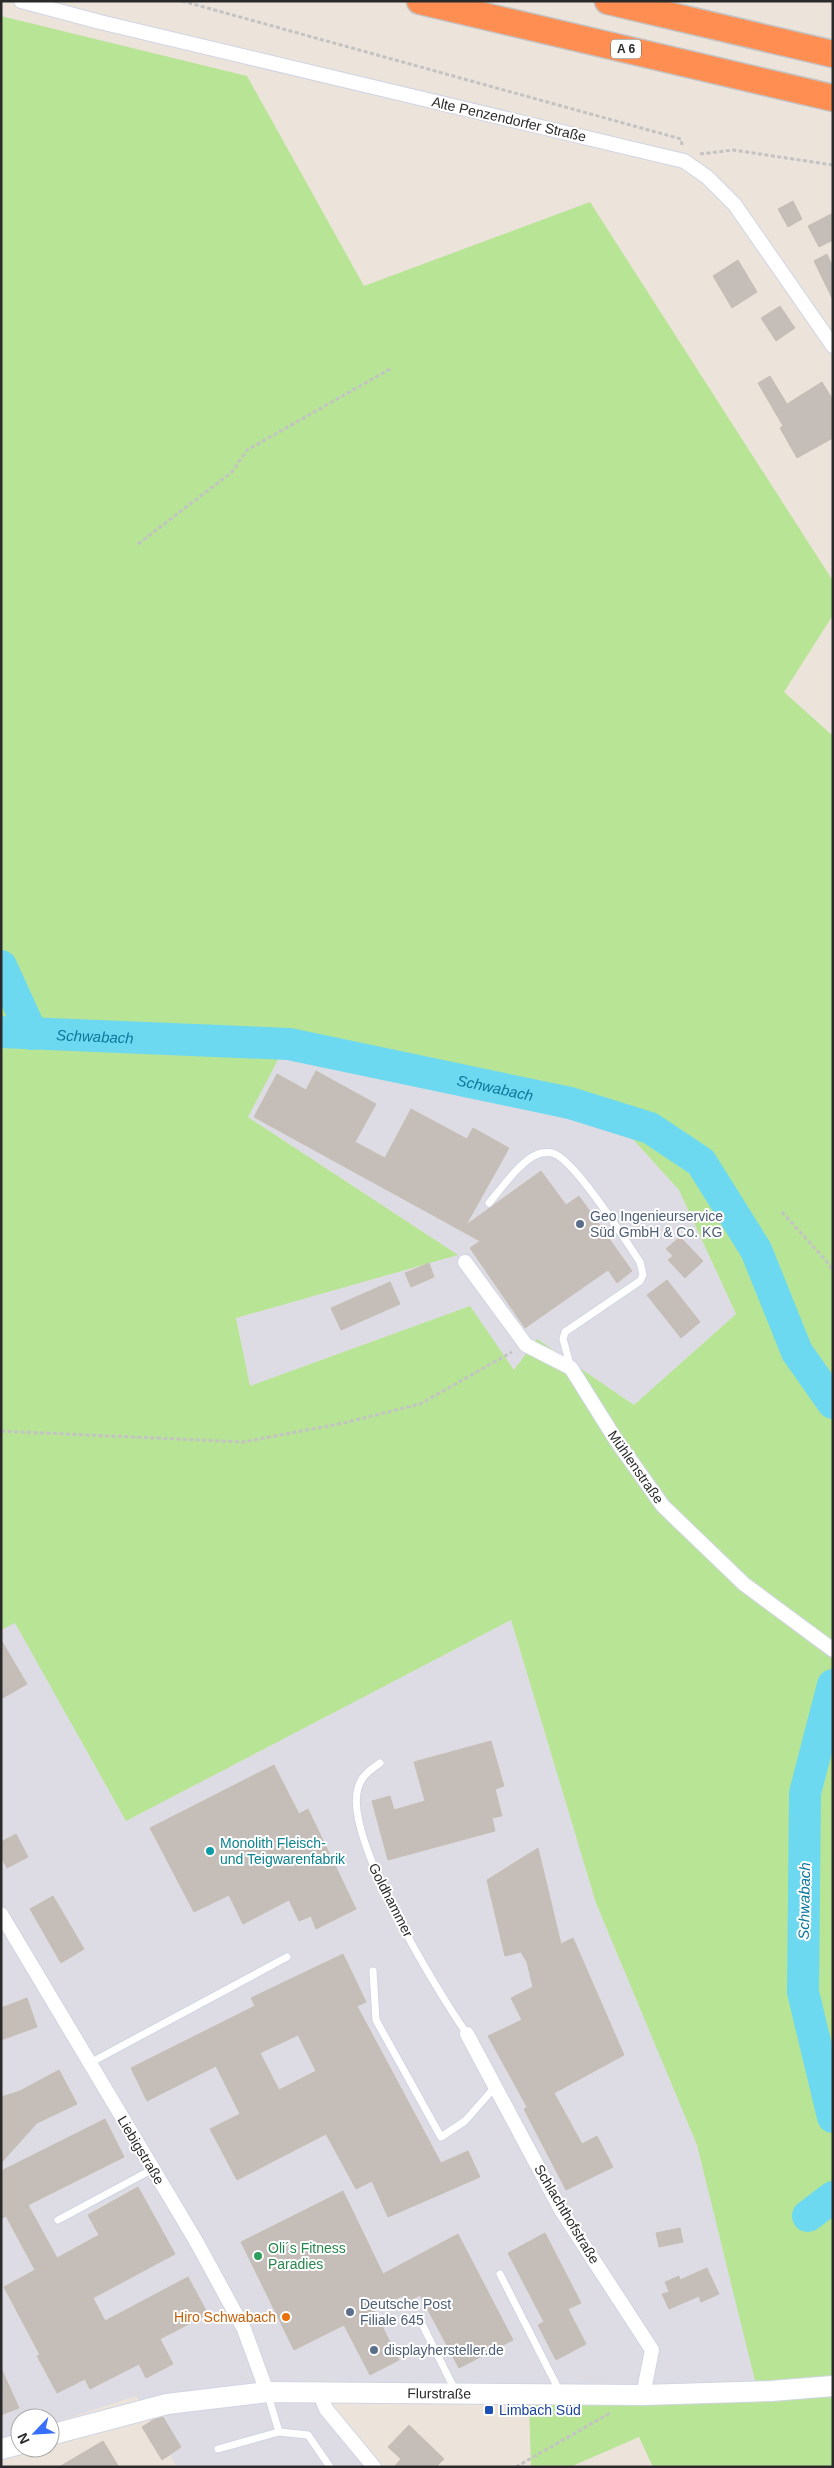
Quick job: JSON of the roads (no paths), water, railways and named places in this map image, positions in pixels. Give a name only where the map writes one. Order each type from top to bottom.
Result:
[{"type":"highway","name":"A 6","points":[[420,1],[833,98]]},
{"type":"highway","points":[[608,1],[833,54]]},
{"type":"street","name":"Alte Penzendorfer Straße","points":[[21,1],[100,22],[684,161],[707,177],[735,205],[833,346]]},
{"type":"street","points":[[465,1262],[526,1345],[571,1368]]},
{"type":"street","name":"Mühlenstraße","points":[[571,1368],[616,1440],[663,1506],[744,1584],[827,1646]]},
{"type":"street","name":"Liebigstraße","points":[[1,1914],[153,2169],[244,2329],[267,2392]]},
{"type":"street","name":"Schlachthofstraße","points":[[466,2034],[562,2210],[652,2350],[643,2394]]},
{"type":"street","name":"Flurstraße","points":[[60,2432],[167,2404],[267,2392],[320,2394],[643,2394],[771,2391],[833,2386]]},
{"type":"street","points":[[320,2394],[326,2409],[374,2467]]},
{"type":"lane","points":[[489,1203],[524,1162],[539,1154],[553,1153],[566,1162],[584,1183],[640,1262],[643,1275],[640,1281],[565,1332],[563,1339],[571,1368]]},
{"type":"lane","name":"Goldhammer","points":[[380,1763],[362,1779],[357,1790],[363,1838],[374,1870],[390,1901],[451,2012],[466,2034]]},
{"type":"lane","points":[[90,2063],[287,1957]]},
{"type":"lane","points":[[373,1971],[376,2020],[441,2136],[465,2121],[495,2087]]},
{"type":"lane","points":[[58,2220],[153,2169]]},
{"type":"lane","points":[[500,2274],[561,2394]]},
{"type":"lane","points":[[418,2316],[457,2394]]},
{"type":"lane","points":[[267,2392],[279,2432]]},
{"type":"lane","points":[[218,2449],[279,2432],[308,2434],[330,2467]]},
{"type":"waterway","points":[[1,966],[32,1034]]},
{"type":"waterway","name":"Schwabach","points":[[1,1032],[289,1044],[570,1103],[650,1128],[701,1162],[756,1250],[797,1352],[833,1403]]},
{"type":"waterway","name":"Schwabach","points":[[833,1685],[805,1793],[803,1992],[833,2117]]},
{"type":"waterway","points":[[808,2216],[833,2197]]},
{"type":"place","name":"Geo Ingenieurservice Süd GmbH & Co. KG","points":[[580,1224]]},
{"type":"place","name":"Monolith Fleisch- und Teigwarenfabrik","points":[[210,1851]]},
{"type":"place","name":"Oli´s Fitness Paradies","points":[[258,2256]]},
{"type":"place","name":"Deutsche Post Filiale 645","points":[[350,2312]]},
{"type":"place","name":"Hiro Schwabach","points":[[286,2317]]},
{"type":"place","name":"displayhersteller.de","points":[[374,2350]]},
{"type":"place","name":"Limbach Süd","points":[[489,2410]]}]
